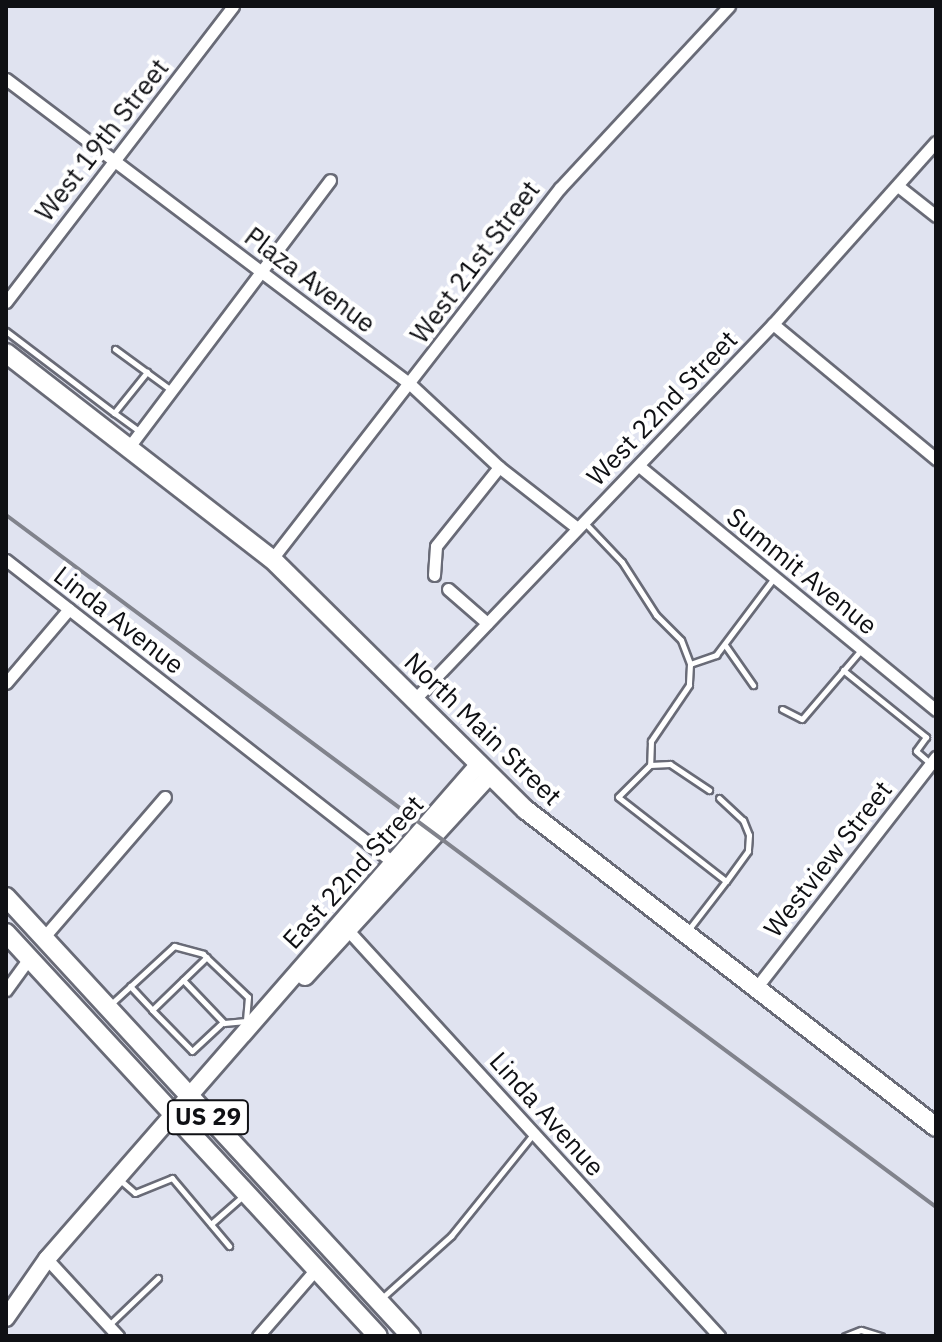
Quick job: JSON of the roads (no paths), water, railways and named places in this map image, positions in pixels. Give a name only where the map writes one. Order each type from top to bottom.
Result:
[{"type":"main road","name":"North Main Street","points":[[6,353],[30,360],[93,408],[272,559],[484,770],[596,868],[936,1127]]},
{"type":"main road","name":"East 22nd Street","points":[[346,928],[394,863],[484,770]]},
{"type":"main road","name":"East 22nd Street","points":[[6,1318],[47,1259],[189,1097],[248,1024],[265,1012],[346,928],[484,770]]},
{"type":"main road","name":"US 29","points":[[6,897],[411,1336]]},
{"type":"main road","name":"US 29","points":[[6,933],[378,1336]]},
{"type":"street","name":"West 19th Street","points":[[6,302],[233,6]]},
{"type":"street","name":"West 21st Street","points":[[272,559],[560,188],[729,6]]},
{"type":"street","name":"Plaza Avenue","points":[[6,79],[410,384],[499,467],[580,525]]},
{"type":"street","name":"West 22nd Street","points":[[415,699],[773,324],[936,142]]},
{"type":"street","points":[[134,440],[330,180]]},
{"type":"street","points":[[898,186],[936,216]]},
{"type":"street","points":[[773,324],[936,459]]},
{"type":"street","name":"Summit Avenue","points":[[639,466],[936,710]]},
{"type":"street","points":[[434,575],[436,546],[499,467]]},
{"type":"street","name":"Linda Avenue","points":[[6,560],[394,863]]},
{"type":"street","points":[[448,589],[487,623]]},
{"type":"street","points":[[6,683],[69,609]]},
{"type":"street","name":"Westview Street","points":[[756,988],[933,760]]},
{"type":"street","points":[[44,937],[165,797]]},
{"type":"street","name":"Linda Avenue","points":[[346,928],[719,1336]]},
{"type":"street","points":[[6,990],[29,958]]},
{"type":"street","points":[[47,1259],[118,1336]]},
{"type":"street","points":[[258,1336],[316,1269]]},
{"type":"lane","points":[[6,331],[30,360]]},
{"type":"lane","points":[[115,349],[172,390]]},
{"type":"lane","points":[[114,413],[147,372]]},
{"type":"lane","points":[[93,408],[114,413],[134,440]]},
{"type":"lane","points":[[580,525],[681,640],[690,664],[689,685],[651,741],[650,765]]},
{"type":"lane","points":[[690,664],[716,655],[774,577]]},
{"type":"lane","points":[[725,644],[729,657],[753,685]]},
{"type":"lane","points":[[782,709],[802,719],[862,649]]},
{"type":"lane","points":[[843,670],[926,737],[916,751],[933,760]]},
{"type":"lane","points":[[709,790],[670,764],[650,765],[618,797],[726,881]]},
{"type":"lane","points":[[685,935],[748,851],[749,835],[743,820],[719,798]]},
{"type":"lane","points":[[107,1007],[174,946],[207,957],[248,997],[248,1024],[223,1022],[183,980]]},
{"type":"lane","points":[[152,1010],[207,957]]},
{"type":"lane","points":[[130,986],[192,1051],[223,1022]]},
{"type":"lane","points":[[378,1301],[451,1236],[534,1133]]},
{"type":"lane","points":[[118,1178],[135,1193],[172,1178],[229,1246]]},
{"type":"lane","points":[[211,1224],[247,1192]]},
{"type":"lane","points":[[109,1326],[158,1278]]},
{"type":"lane","points":[[845,1336],[861,1330],[881,1336]]},
{"type":"railway","points":[[6,515],[936,1207]]}]
